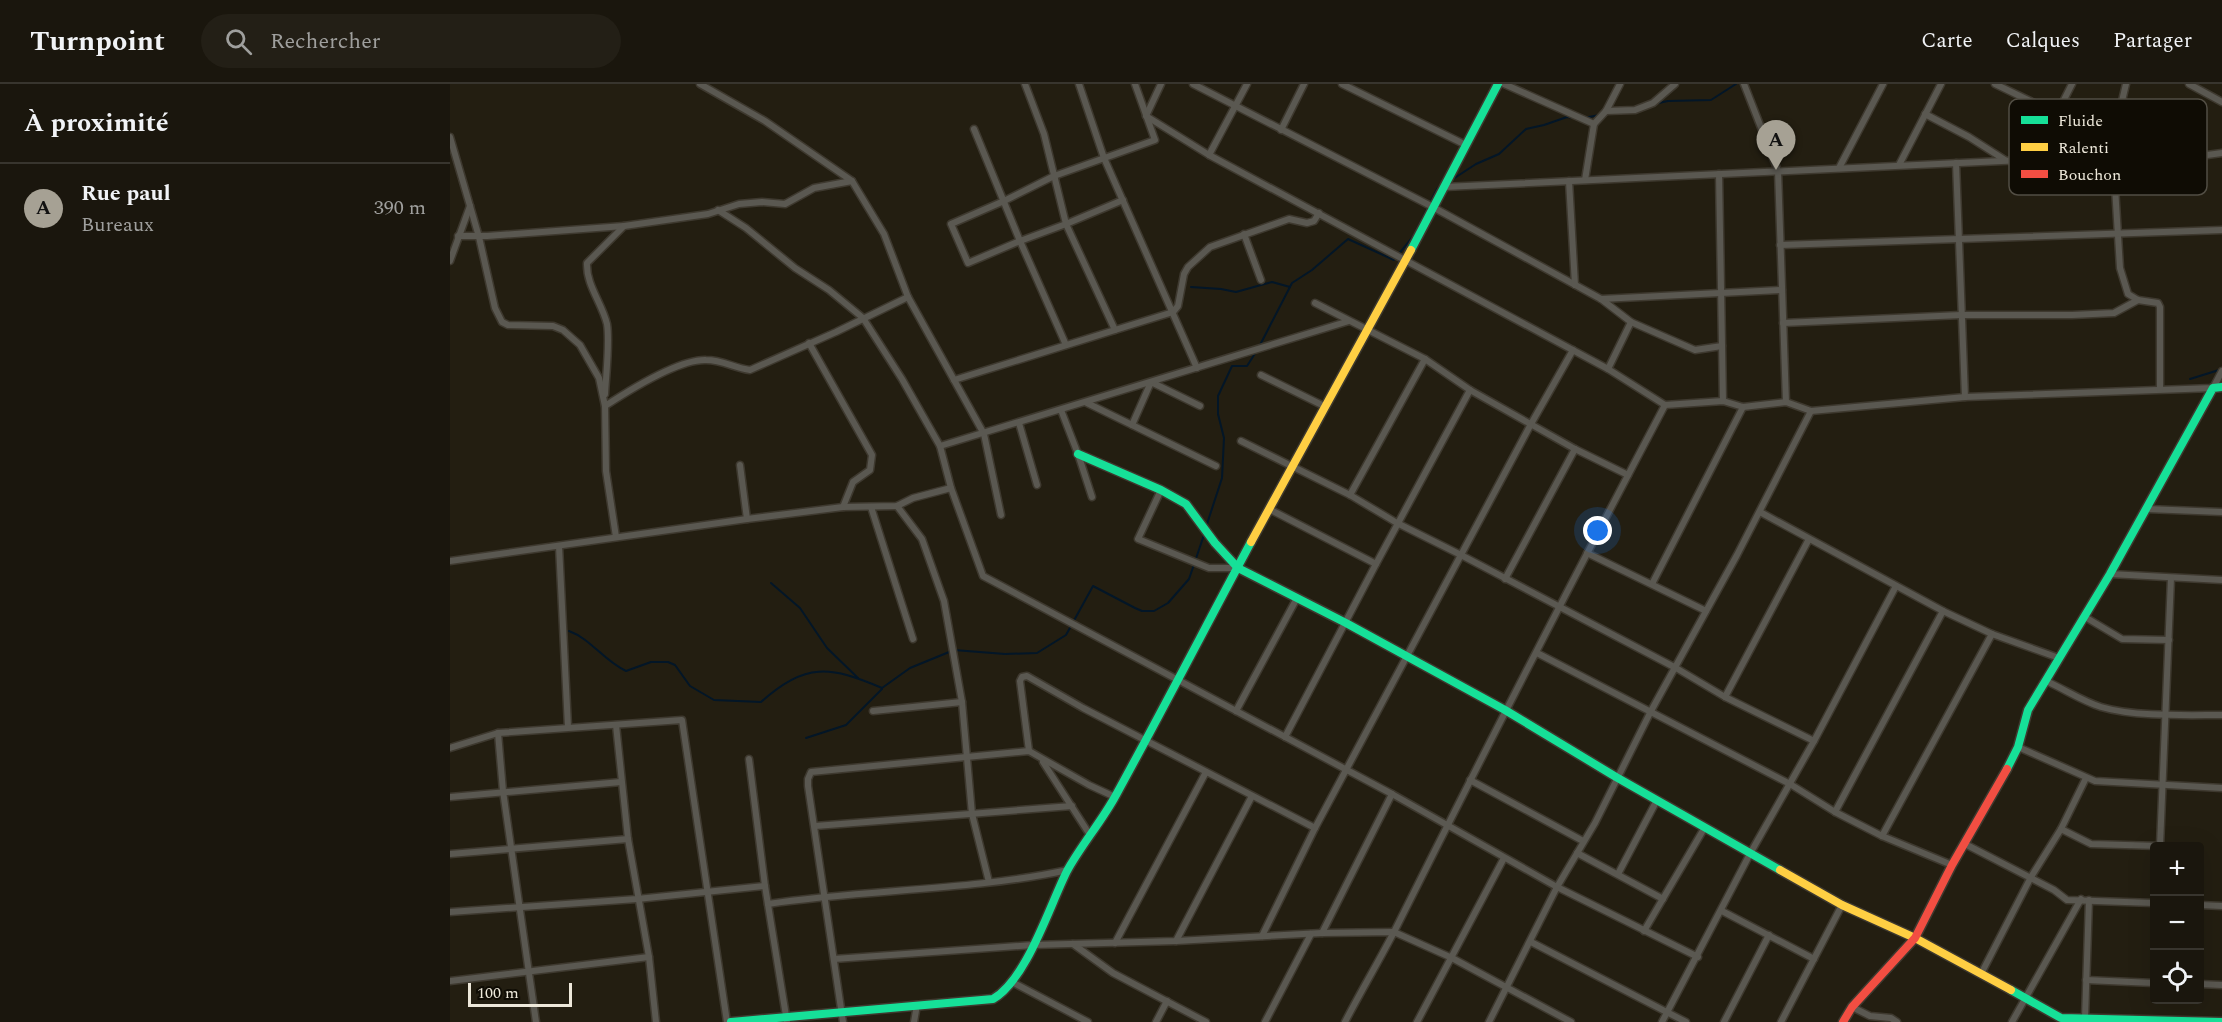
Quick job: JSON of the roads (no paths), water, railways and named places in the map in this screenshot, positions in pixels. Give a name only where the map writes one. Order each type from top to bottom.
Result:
[{"type":"street","points":[[700,84],[765,121],[852,181],[884,234],[908,297],[984,434],[1001,515]]},
{"type":"street","points":[[1025,84],[1044,134],[1066,224],[1115,330]]},
{"type":"street","points":[[1079,84],[1104,158],[1197,368]]},
{"type":"street","points":[[1123,200],[968,263],[951,224],[1054,176],[1155,140],[1135,84]]},
{"type":"street","points":[[1146,116],[1161,84]]},
{"type":"street","points":[[1193,84],[1433,208],[1601,299],[1631,322],[1695,350],[1722,346]]},
{"type":"street","points":[[1209,155],[1246,84]]},
{"type":"street","points":[[1281,130],[1304,84]]},
{"type":"street","points":[[1342,84],[1466,145]]},
{"type":"street","points":[[450,748],[498,733],[682,720],[729,1022],[843,1017],[917,1005],[993,999],[1003,993],[1012,982],[1033,945],[1068,870],[1115,796],[1291,466],[1406,260],[1498,84]]},
{"type":"street","points":[[1504,84],[1594,124]]},
{"type":"street","points":[[1606,111],[1635,110],[1653,103],[1675,84]]},
{"type":"street","points":[[1744,84],[1778,171],[1786,402]]},
{"type":"street","points":[[1839,168],[1882,84]]},
{"type":"street","points":[[1899,165],[1941,84]]},
{"type":"street","points":[[1995,84],[2026,99]]},
{"type":"street","points":[[2064,99],[2072,84]]},
{"type":"street","points":[[2122,99],[2126,84]]},
{"type":"street","points":[[2189,84],[2222,102]]},
{"type":"street","points":[[1585,180],[1594,124],[1606,111],[1617,85]]},
{"type":"street","points":[[1925,114],[1969,137],[2005,160]]},
{"type":"street","points":[[1146,116],[1209,155],[1608,369],[1665,405],[1723,400],[1743,406],[1786,402],[1810,411],[1965,397],[2218,388]]},
{"type":"street","points":[[974,129],[1066,345]]},
{"type":"street","points":[[450,137],[479,237],[495,308],[502,322],[508,326],[545,325],[564,330],[580,345],[599,378],[605,406]]},
{"type":"street","points":[[2207,155],[2222,153]]},
{"type":"street","points":[[1444,187],[2009,160]]},
{"type":"street","points":[[1956,163],[1965,397]]},
{"type":"street","points":[[1719,174],[1723,400]]},
{"type":"street","points":[[458,236],[479,237],[624,226],[708,214],[739,204],[762,202],[785,204],[814,188],[852,181]]},
{"type":"street","points":[[1569,181],[1575,285]]},
{"type":"street","points":[[2116,195],[2120,268],[2128,294],[2138,300],[2158,303],[2160,307],[2160,389]]},
{"type":"street","points":[[450,261],[470,205]]},
{"type":"street","points":[[718,210],[746,228],[795,268],[828,290],[863,318],[940,446],[951,488],[983,576],[1392,794],[1557,887],[1698,957]]},
{"type":"street","points":[[954,380],[1173,312],[1178,306],[1181,285],[1188,267],[1210,247],[1289,219],[1307,223],[1314,220],[1319,213]]},
{"type":"street","points":[[616,537],[606,471],[607,326],[600,303],[586,273],[587,263],[624,226]]},
{"type":"street","points":[[1780,245],[2222,230]]},
{"type":"street","points":[[1244,234],[1261,280]]},
{"type":"street","points":[[1601,299],[1782,290]]},
{"type":"street","points":[[605,406],[628,390],[688,362],[722,361],[736,368],[750,370],[908,297]]},
{"type":"street","points":[[1783,324],[1961,315],[2114,313],[2138,300]]},
{"type":"street","points":[[1315,303],[1425,359],[1470,390],[1575,449],[1628,475]]},
{"type":"street","points":[[940,446],[1349,321]]},
{"type":"street","points":[[1608,369],[1631,322]]},
{"type":"street","points":[[809,343],[872,455],[870,470],[853,482],[843,507]]},
{"type":"street","points":[[1262,936],[1315,828],[1531,424],[1573,350]]},
{"type":"street","points":[[1350,495],[1425,359]]},
{"type":"street","points":[[1843,1022],[1852,1007],[1915,938],[1952,865],[2018,747],[2028,710],[2085,617],[2218,388],[2222,371]]},
{"type":"street","points":[[1261,375],[1324,406]]},
{"type":"street","points":[[1151,382],[1200,406]]},
{"type":"street","points":[[1132,425],[1151,382]]},
{"type":"street","points":[[1285,737],[1470,390]]},
{"type":"street","points":[[1086,403],[1216,466]]},
{"type":"street","points":[[1345,1022],[1394,932],[1505,710],[1537,653],[1587,552],[1665,405]]},
{"type":"street","points":[[1652,584],[1743,406]]},
{"type":"street","points":[[1061,410],[1092,496]]},
{"type":"street","points":[[1490,1022],[1557,887],[1596,823],[1616,777],[1650,711],[1676,668],[1760,512],[1810,411]]},
{"type":"street","points":[[1019,423],[1037,485]]},
{"type":"street","points":[[1241,441],[1350,495],[1397,524],[1461,555],[1676,668],[1725,697],[1814,741]]},
{"type":"street","points":[[1505,579],[1575,449]]},
{"type":"street","points":[[1078,454],[1161,490],[1192,510],[1215,543],[1238,568],[1346,622],[1505,710],[1616,777],[1842,905],[1915,938],[2061,1020],[2085,1018],[2222,1022]]},
{"type":"street","points":[[740,465],[747,519]]},
{"type":"street","points":[[450,561],[843,507],[897,506],[913,498],[951,488]]},
{"type":"street","points":[[1161,490],[1138,538],[1209,568],[1238,568]]},
{"type":"street","points":[[897,506],[922,539],[944,602],[962,702],[972,814],[989,882]]},
{"type":"street","points":[[871,507],[913,639]]},
{"type":"street","points":[[1269,509],[1376,564]]},
{"type":"street","points":[[2147,509],[2222,512]]},
{"type":"street","points":[[1760,512],[1943,611],[1992,634],[2059,658]]},
{"type":"street","points":[[1725,697],[1809,539]]},
{"type":"street","points":[[559,546],[568,727]]},
{"type":"street","points":[[1587,552],[1706,611]]},
{"type":"street","points":[[2110,574],[2222,580]]},
{"type":"street","points":[[2160,842],[2171,578]]},
{"type":"street","points":[[1662,1022],[1896,586]]},
{"type":"street","points":[[1236,711],[1297,598]]},
{"type":"street","points":[[1835,812],[1943,611]]},
{"type":"street","points":[[2085,617],[2122,639],[2169,640]]},
{"type":"street","points":[[1882,836],[1992,634]]},
{"type":"street","points":[[1537,653],[1790,784],[1835,812],[1882,836],[1952,865]]},
{"type":"street","points":[[1029,751],[1020,681],[1022,677],[1027,676],[1083,708],[1315,828]]},
{"type":"street","points":[[2046,681],[2101,707],[2166,715],[2222,715]]},
{"type":"street","points":[[873,711],[962,702]]},
{"type":"street","points":[[616,725],[628,839],[649,957],[656,1022]]},
{"type":"street","points":[[498,733],[503,792],[536,1022]]},
{"type":"street","points":[[2018,747],[2086,778],[2104,782],[2222,788]]},
{"type":"street","points":[[843,1017],[808,786],[811,772],[966,755],[1029,751],[1089,785],[1115,796]]},
{"type":"street","points":[[749,759],[765,886],[787,1020]]},
{"type":"street","points":[[1041,759],[1090,835]]},
{"type":"street","points":[[1114,943],[1206,772]]},
{"type":"street","points":[[1981,974],[2031,877],[2061,829],[2086,778]]},
{"type":"street","points":[[1470,780],[1584,841]]},
{"type":"street","points":[[450,797],[621,782]]},
{"type":"street","points":[[1322,933],[1392,794]]},
{"type":"street","points":[[1176,941],[1252,796]]},
{"type":"street","points":[[1618,874],[1657,800]]},
{"type":"street","points":[[815,826],[1072,806]]},
{"type":"street","points":[[1644,931],[1705,827]]},
{"type":"street","points":[[2061,829],[2091,844],[2150,846]]},
{"type":"street","points":[[450,854],[628,839]]},
{"type":"street","points":[[1965,844],[2031,877],[2067,900],[2150,903]]},
{"type":"street","points":[[1577,853],[1663,899]]},
{"type":"street","points":[[1417,1022],[1504,858]]},
{"type":"street","points":[[768,904],[824,896],[1028,878],[1068,870]]},
{"type":"street","points":[[450,912],[637,899],[765,886]]},
{"type":"street","points":[[2012,1022],[2081,899]]},
{"type":"street","points":[[2085,1018],[2090,900]]},
{"type":"street","points":[[1781,1022],[1842,905]]},
{"type":"street","points":[[2204,905],[2222,906]]},
{"type":"street","points":[[1722,911],[1814,959]]},
{"type":"street","points":[[834,959],[1033,945],[1394,932],[1452,958],[1571,1022]]},
{"type":"street","points":[[1265,1022],[1311,934]]},
{"type":"street","points":[[1724,1022],[1769,935]]},
{"type":"street","points":[[1531,942],[1686,1022]]},
{"type":"street","points":[[1073,944],[1105,968],[1206,1022]]},
{"type":"street","points":[[450,981],[649,957]]},
{"type":"street","points":[[2086,980],[2150,983]]},
{"type":"street","points":[[1012,982],[1088,1022]]},
{"type":"street","points":[[2204,984],[2222,985]]},
{"type":"street","points":[[1156,1022],[1167,1001]]},
{"type":"street","points":[[914,1022],[917,1005]]},
{"type":"street","points":[[1852,1007],[1870,1016],[1891,1018],[1897,1022]]},
{"type":"waterway","points":[[1654,104],[1668,101],[1711,100],[1736,84]]},
{"type":"waterway","points":[[1584,118],[1599,115]]},
{"type":"waterway","points":[[1453,179],[1476,164],[1499,154],[1526,129],[1567,117],[1573,118]]},
{"type":"waterway","points":[[1259,347],[1292,283],[1312,270],[1348,239],[1394,260],[1414,235],[1440,186]]},
{"type":"waterway","points":[[1191,287],[1236,292],[1272,282],[1290,287]]},
{"type":"waterway","points":[[1206,527],[1222,478],[1224,438],[1218,414],[1218,396],[1232,366],[1247,366],[1256,352]]},
{"type":"waterway","points":[[2190,379],[2219,370]]},
{"type":"waterway","points":[[569,631],[584,639],[611,662],[626,671],[651,662],[668,662],[675,665],[690,686],[714,700],[761,702],[792,680],[805,674],[819,672],[847,675],[882,688],[910,668],[954,650],[1005,654],[1037,653],[1066,635],[1093,586],[1142,611],[1154,611],[1168,603],[1189,579],[1205,532]]},
{"type":"waterway","points":[[771,583],[800,608],[827,648],[858,678]]},
{"type":"waterway","points":[[806,738],[846,725],[882,689]]},
{"type":"place","name":"Rue paul","points":[[1776,170]]}]
